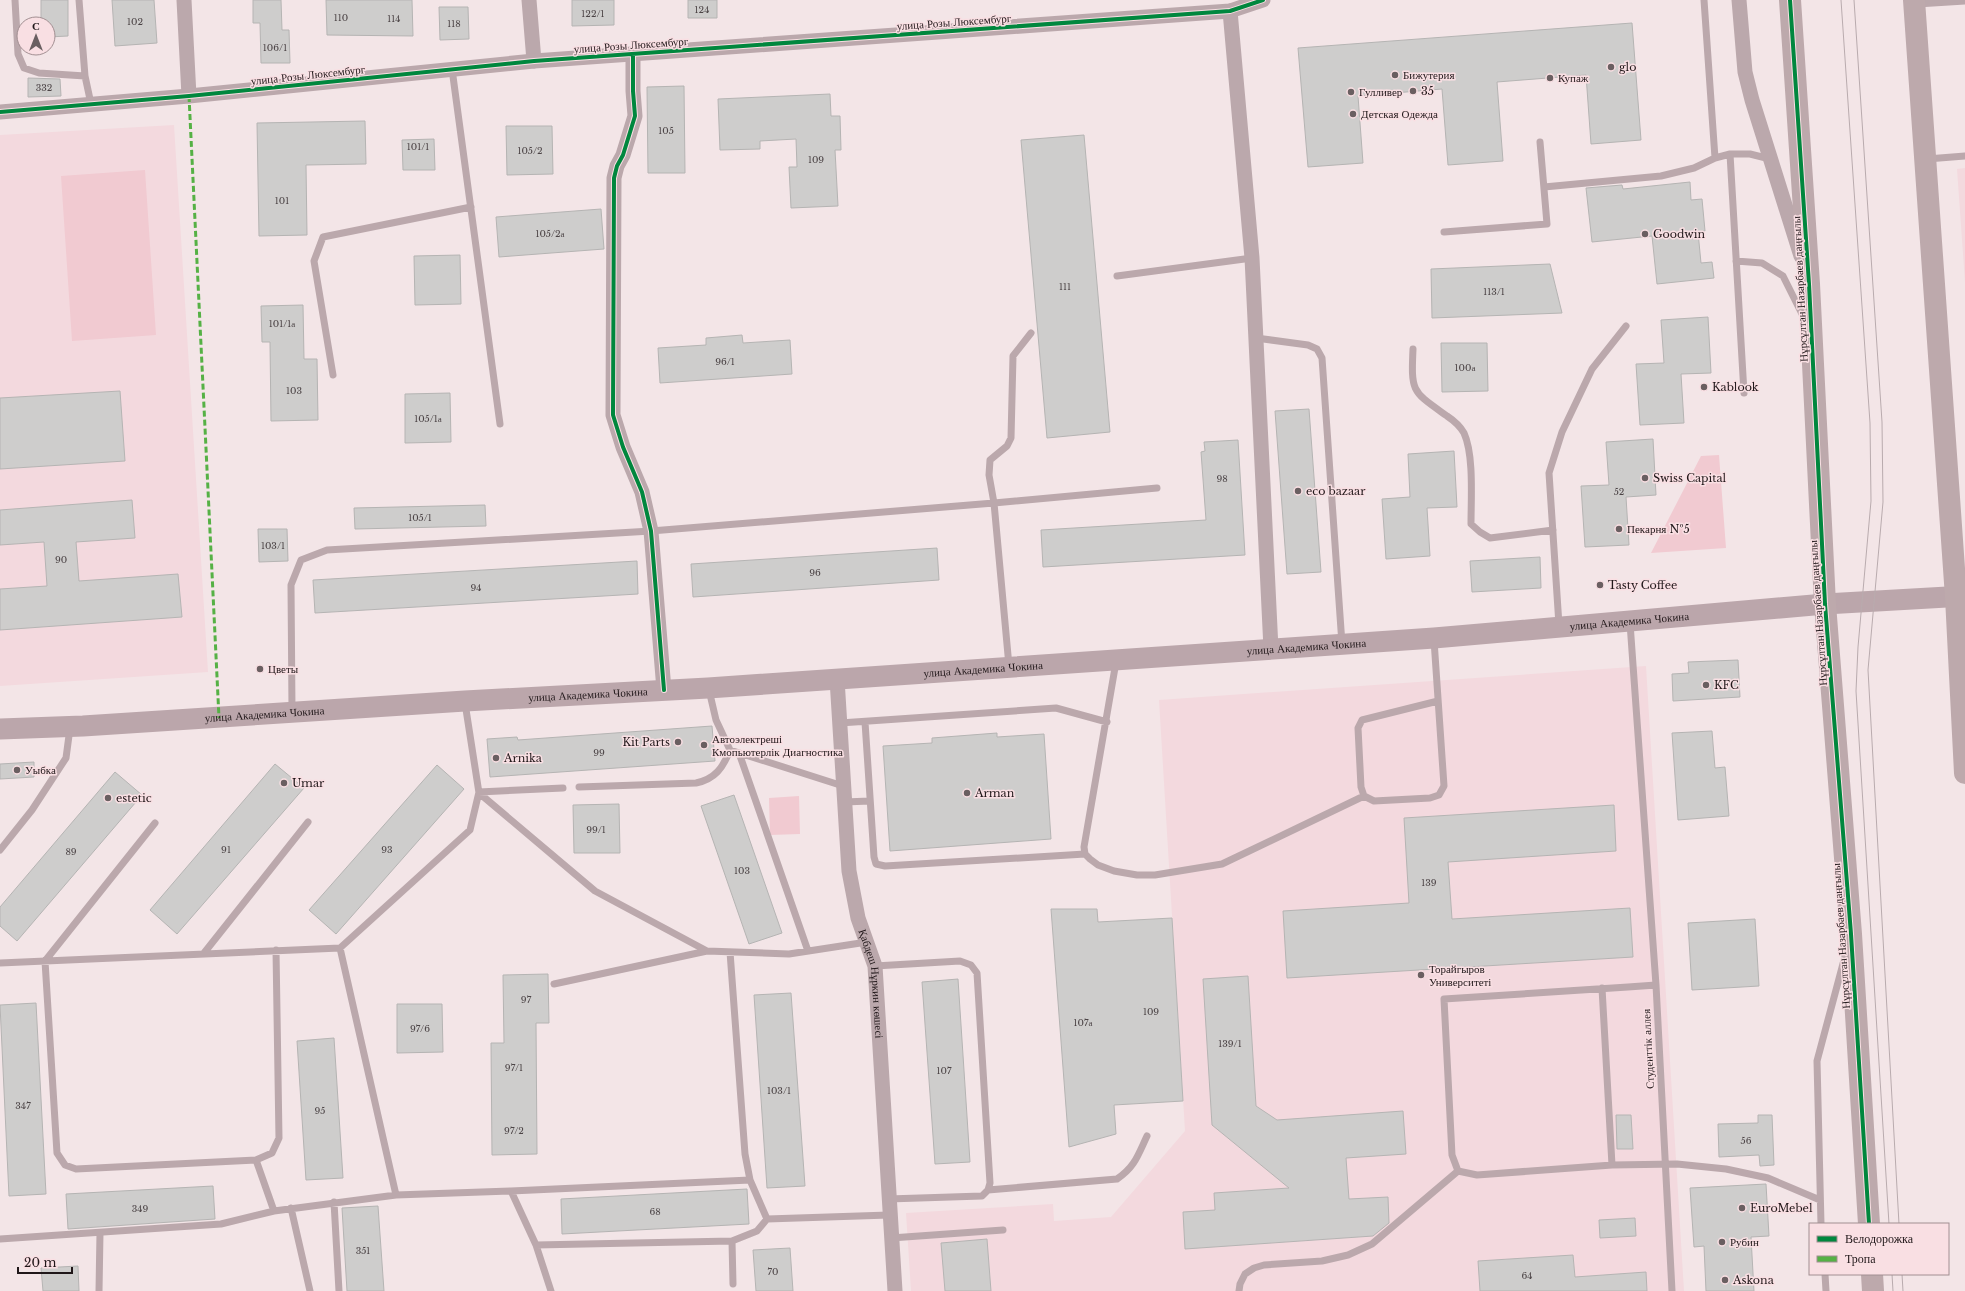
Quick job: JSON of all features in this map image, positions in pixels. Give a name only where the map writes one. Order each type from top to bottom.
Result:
[{"type":"main road","name":"Нұрсұлтан Назарбаев даңғылы","points":[[1790,0],[1812,333],[1825,604],[1851,934],[1869,1223]]},
{"type":"main road","points":[[1914,2],[1925,159],[1961,597],[1965,773]]},
{"type":"main road","name":"улица Академика Чокина","points":[[0,729],[708,688],[1008,666],[1434,638],[1825,604],[1961,597]]},
{"type":"street","points":[[184,0],[189,96]]},
{"type":"street","points":[[529,0],[534,60]]},
{"type":"street","name":"улица Розы Люксембург","points":[[0,112],[189,96],[452,70],[534,60],[1230,11],[1263,0]]},
{"type":"street","points":[[1739,0],[1746,72],[1752,100],[1809,284]]},
{"type":"street","points":[[1230,11],[1252,258],[1271,649]]},
{"type":"street","points":[[634,54],[633,91],[635,116],[614,178],[613,415],[622,447],[642,492],[651,531],[664,690]]},
{"type":"street","name":"Қабдеш Нұркин көшесі","points":[[837,679],[844,802],[852,895],[858,918],[875,966],[888,1199],[895,1291]]},
{"type":"lane","points":[[15,0],[18,54],[24,68],[39,73],[85,76]]},
{"type":"lane","points":[[79,0],[85,76],[91,104]]},
{"type":"lane","points":[[1230,11],[1244,2],[1244,0]]},
{"type":"lane","points":[[1704,0],[1715,158]]},
{"type":"lane","points":[[1914,2],[1965,1]]},
{"type":"lane","points":[[452,70],[500,424]]},
{"type":"lane","points":[[1444,232],[1547,224],[1540,142]]},
{"type":"lane","points":[[1730,154],[1744,393]]},
{"type":"lane","points":[[1544,187],[1662,176],[1694,168],[1715,158],[1730,154],[1750,154],[1771,159]]},
{"type":"lane","points":[[1925,159],[1965,156]]},
{"type":"lane","points":[[333,375],[314,261],[323,237],[470,207]]},
{"type":"lane","points":[[1117,276],[1252,258]]},
{"type":"lane","points":[[1736,261],[1762,263],[1783,276],[1812,333]]},
{"type":"lane","points":[[1559,627],[1549,473],[1562,432],[1592,369],[1626,326]]},
{"type":"lane","points":[[1008,666],[994,503],[989,475],[990,460],[1007,446],[1011,438],[1014,356],[1031,333]]},
{"type":"lane","points":[[1256,338],[1308,345],[1317,349],[1322,358],[1342,644]]},
{"type":"lane","points":[[1413,349],[1412,370],[1415,390],[1421,398],[1452,420],[1463,431],[1469,446],[1471,524],[1490,538],[1553,530]]},
{"type":"lane","points":[[292,713],[291,585],[301,560],[327,550],[651,531],[1157,488]]},
{"type":"lane","name":"Студенттік аллея","points":[[1630,622],[1656,985],[1672,1291]]},
{"type":"lane","points":[[1434,638],[1444,786],[1440,795],[1430,798],[1374,801],[1364,796],[1361,787],[1358,728],[1362,720],[1438,701]]},
{"type":"lane","points":[[1116,660],[1107,722],[1084,847],[1085,854],[1094,862],[1114,871],[1137,875],[1155,875],[1222,864],[1364,796]]},
{"type":"lane","points":[[708,688],[716,720],[730,750],[843,786]]},
{"type":"lane","points":[[0,963],[340,948],[470,830],[479,792],[464,701]]},
{"type":"lane","points":[[840,723],[1056,708],[1107,722]]},
{"type":"lane","points":[[865,722],[876,864],[885,866],[1085,854]]},
{"type":"lane","points":[[0,850],[32,810],[66,758],[70,726]]},
{"type":"lane","points":[[579,787],[696,783],[707,780],[715,775],[724,764],[730,750]]},
{"type":"lane","points":[[739,753],[808,951]]},
{"type":"lane","points":[[479,792],[563,788]]},
{"type":"lane","points":[[479,792],[595,891],[707,952]]},
{"type":"lane","points":[[844,802],[870,801]]},
{"type":"lane","points":[[204,953],[308,822]]},
{"type":"lane","points":[[155,823],[45,961],[57,1153],[65,1165],[76,1168],[256,1160],[272,1153],[280,1138],[276,950]]},
{"type":"lane","points":[[1821,1223],[1817,1061],[1851,934]]},
{"type":"lane","points":[[554,984],[707,952],[789,954],[867,942]]},
{"type":"lane","points":[[340,948],[396,1195]]},
{"type":"lane","points":[[730,952],[745,1154],[750,1180],[767,1219]]},
{"type":"lane","points":[[875,966],[960,961],[971,965],[977,974],[990,1183],[988,1190],[982,1196],[888,1199]]},
{"type":"lane","points":[[1458,1171],[1452,1155],[1444,999],[1656,985]]},
{"type":"lane","points":[[1602,988],[1612,1165]]},
{"type":"lane","points":[[988,1190],[1117,1179],[1129,1172],[1136,1162],[1147,1136]]},
{"type":"lane","points":[[256,1160],[274,1210]]},
{"type":"lane","points":[[1458,1171],[1477,1175],[1612,1165],[1665,1164],[1726,1169],[1768,1178],[1820,1200]]},
{"type":"lane","points":[[1239,1291],[1246,1274],[1254,1268],[1264,1265],[1322,1261],[1348,1255],[1372,1244],[1458,1171]]},
{"type":"lane","points":[[0,1239],[221,1224],[274,1210],[396,1195],[750,1180]]},
{"type":"lane","points":[[511,1191],[536,1245],[551,1291]]},
{"type":"lane","points":[[334,1202],[339,1291]]},
{"type":"lane","points":[[291,1208],[310,1291]]},
{"type":"lane","points":[[536,1245],[732,1241],[757,1231],[767,1219],[889,1215]]},
{"type":"lane","points":[[891,1238],[1003,1230]]},
{"type":"lane","points":[[99,1291],[100,1233]]},
{"type":"lane","points":[[732,1241],[733,1284]]},
{"type":"lane","points":[[1825,1275],[1826,1291]]},
{"type":"shaded area","points":[[174,125],[208,672],[0,686],[0,135]]},
{"type":"shaded area","points":[[1965,168],[1965,282],[1957,169]]},
{"type":"shaded area","points":[[145,170],[156,335],[72,341],[61,176]]},
{"type":"shaded area","points":[[1719,455],[1726,548],[1651,553],[1701,456]]},
{"type":"shaded area","name":"Торайгыров Университеті","points":[[1646,666],[1684,1291],[911,1291],[906,1213],[1053,1204],[1054,1221],[1111,1217],[1185,1131],[1159,700]]},
{"type":"shaded area","points":[[799,796],[800,834],[770,835],[769,798]]},
{"type":"building","points":[[41,0],[68,0],[68,36],[56,37],[56,16],[41,16]]},
{"type":"building","points":[[112,0],[154,0],[157,43],[115,46]]},
{"type":"building","points":[[253,0],[281,0],[282,30],[289,30],[290,63],[261,63],[260,23],[253,23]]},
{"type":"building","points":[[326,0],[412,0],[413,36],[327,35]]},
{"type":"building","points":[[572,0],[614,0],[614,25],[572,26]]},
{"type":"building","points":[[688,0],[717,0],[717,18],[688,18]]},
{"type":"building","points":[[439,7],[468,7],[469,39],[440,40]]},
{"type":"building","name":"Гулливер","points":[[1632,23],[1641,140],[1591,144],[1586,75],[1497,82],[1503,161],[1448,165],[1442,89],[1358,96],[1363,163],[1308,167],[1298,48]]},
{"type":"building","points":[[28,78],[60,79],[61,96],[28,97]]},
{"type":"building","points":[[684,86],[685,173],[648,173],[647,87]]},
{"type":"building","points":[[830,94],[831,116],[840,116],[841,150],[835,150],[838,206],[791,208],[789,167],[797,167],[796,139],[760,141],[760,149],[720,150],[718,99]]},
{"type":"building","points":[[365,121],[366,164],[306,165],[307,235],[259,236],[257,123]]},
{"type":"building","points":[[506,126],[552,126],[553,174],[507,175]]},
{"type":"building","points":[[1084,135],[1110,432],[1047,438],[1021,140]]},
{"type":"building","points":[[434,139],[435,170],[403,170],[402,140]]},
{"type":"building","name":"Goodwin","points":[[1690,182],[1691,200],[1702,199],[1705,231],[1698,232],[1701,263],[1712,262],[1714,278],[1657,284],[1652,236],[1592,242],[1586,188],[1622,185],[1623,189]]},
{"type":"building","points":[[601,209],[604,249],[499,257],[496,217]]},
{"type":"building","points":[[460,255],[461,304],[415,305],[414,256]]},
{"type":"building","points":[[1550,264],[1562,313],[1432,318],[1431,269]]},
{"type":"building","points":[[303,305],[304,359],[317,359],[318,420],[271,421],[270,342],[262,342],[261,306]]},
{"type":"building","points":[[1708,317],[1711,373],[1681,374],[1684,423],[1640,425],[1636,364],[1664,363],[1661,320]]},
{"type":"building","points":[[742,335],[743,343],[790,340],[792,374],[660,383],[658,348],[706,345],[706,338]]},
{"type":"building","points":[[1441,343],[1487,343],[1488,391],[1442,392]]},
{"type":"building","points":[[120,391],[125,461],[0,469],[0,398]]},
{"type":"building","points":[[450,393],[451,442],[405,443],[405,394]]},
{"type":"building","name":"eco bazaar","points":[[1309,409],[1321,572],[1287,574],[1275,411]]},
{"type":"building","points":[[1653,439],[1656,495],[1626,497],[1629,545],[1585,547],[1581,486],[1609,485],[1606,442]]},
{"type":"building","points":[[1238,440],[1245,555],[1043,567],[1041,530],[1206,520],[1201,452],[1205,451],[1204,442]]},
{"type":"building","points":[[1454,451],[1457,507],[1427,508],[1430,556],[1386,559],[1382,499],[1410,497],[1408,454]]},
{"type":"building","points":[[132,500],[135,538],[76,542],[79,581],[178,574],[182,617],[0,630],[0,589],[47,586],[44,542],[0,545],[0,510]]},
{"type":"building","points":[[485,505],[486,526],[355,529],[354,508]]},
{"type":"building","points":[[258,529],[287,529],[288,561],[259,562]]},
{"type":"building","points":[[937,548],[939,580],[693,597],[691,564]]},
{"type":"building","points":[[1540,557],[1541,588],[1472,592],[1470,561]]},
{"type":"building","points":[[637,561],[638,594],[315,613],[313,580]]},
{"type":"building","name":"KFC","points":[[1738,660],[1740,697],[1673,701],[1672,674],[1689,673],[1688,662]]},
{"type":"building","points":[[712,726],[715,761],[490,777],[487,739],[517,737],[518,740]]},
{"type":"building","points":[[1712,731],[1715,768],[1725,767],[1729,816],[1678,820],[1672,733]]},
{"type":"building","name":"Arman","points":[[997,733],[997,737],[1044,734],[1051,839],[890,851],[883,746],[932,743],[932,738]]},
{"type":"building","points":[[34,762],[34,777],[0,779],[0,764]]},
{"type":"building","points":[[275,764],[304,788],[177,934],[150,910]]},
{"type":"building","points":[[437,765],[464,789],[336,934],[309,910]]},
{"type":"building","points":[[115,772],[142,795],[17,941],[0,926],[0,907]]},
{"type":"building","points":[[734,795],[782,933],[749,944],[701,806]]},
{"type":"building","points":[[619,804],[620,853],[574,853],[573,805]]},
{"type":"building","points":[[1614,805],[1616,851],[1448,862],[1452,919],[1630,908],[1633,957],[1287,978],[1283,911],[1409,903],[1404,818]]},
{"type":"building","points":[[1051,909],[1097,909],[1098,922],[1172,918],[1183,1101],[1114,1105],[1116,1134],[1069,1147]]},
{"type":"building","points":[[1755,919],[1759,986],[1692,990],[1688,923]]},
{"type":"building","points":[[548,974],[549,1023],[536,1023],[537,1154],[492,1155],[491,1043],[504,1043],[503,975]]},
{"type":"building","points":[[1248,976],[1256,1106],[1277,1120],[1403,1111],[1406,1154],[1346,1158],[1349,1199],[1388,1197],[1389,1223],[1373,1236],[1185,1249],[1183,1212],[1215,1210],[1214,1193],[1289,1188],[1212,1125],[1203,979]]},
{"type":"building","points":[[958,979],[970,1162],[935,1164],[922,982]]},
{"type":"building","points":[[791,993],[805,1186],[767,1188],[754,995]]},
{"type":"building","points":[[36,1003],[46,1194],[9,1196],[0,1005]]},
{"type":"building","points":[[397,1004],[442,1004],[443,1052],[397,1053]]},
{"type":"building","points":[[334,1038],[343,1178],[306,1180],[297,1041]]},
{"type":"building","points":[[1616,1115],[1631,1115],[1633,1149],[1617,1149]]},
{"type":"building","points":[[1758,1115],[1772,1115],[1774,1165],[1760,1166],[1759,1155],[1719,1157],[1718,1124],[1758,1123]]},
{"type":"building","name":"Рубин","points":[[1766,1184],[1769,1236],[1751,1237],[1754,1291],[1706,1291],[1704,1246],[1694,1247],[1690,1188]]},
{"type":"building","points":[[213,1186],[215,1219],[68,1229],[66,1194]]},
{"type":"building","points":[[747,1189],[749,1224],[562,1234],[561,1199]]},
{"type":"building","points":[[378,1206],[384,1291],[347,1291],[342,1208]]},
{"type":"building","points":[[1635,1218],[1636,1236],[1600,1238],[1599,1220]]},
{"type":"building","points":[[987,1239],[991,1291],[945,1291],[941,1243]]},
{"type":"building","points":[[790,1248],[793,1291],[756,1291],[753,1250]]},
{"type":"building","points":[[1573,1255],[1575,1277],[1646,1272],[1647,1291],[1480,1291],[1478,1261]]},
{"type":"building","points":[[78,1266],[79,1291],[43,1291],[41,1268]]},
{"type":"tram line","points":[[1841,0],[1870,423],[1871,501],[1858,647],[1856,691],[1889,1223]]},
{"type":"tram line","points":[[1854,0],[1882,422],[1883,502],[1868,670],[1899,1223]]},
{"type":"tram line","points":[[1892,1275],[1893,1291]]},
{"type":"tram line","points":[[1902,1275],[1903,1291]]},
{"type":"marked path","points":[[189,96],[219,718]]},
{"type":"cycle path","points":[[0,112],[189,96],[534,61],[1230,11],[1263,0]]},
{"type":"cycle path","points":[[1790,0],[1809,284],[1825,604],[1851,934],[1869,1223]]},
{"type":"cycle path","points":[[633,54],[635,116],[614,178],[613,415],[623,447],[642,492],[651,531],[664,690]]},
{"type":"place","name":"glo","points":[[1611,67]]},
{"type":"place","name":"Бижутерия","points":[[1395,75]]},
{"type":"place","name":"Купаж","points":[[1550,78]]},
{"type":"place","name":"35","points":[[1413,91]]},
{"type":"place","name":"Гулливер","points":[[1351,92]]},
{"type":"place","name":"Детская Одежда","points":[[1353,114]]},
{"type":"place","name":"Goodwin","points":[[1645,234]]},
{"type":"place","name":"Kablook","points":[[1704,387]]},
{"type":"place","name":"Swiss Capital","points":[[1645,478]]},
{"type":"place","name":"eco bazaar","points":[[1298,491]]},
{"type":"place","name":"Пекарня №5","points":[[1619,529]]},
{"type":"place","name":"Tasty Coffee","points":[[1600,585]]},
{"type":"place","name":"Цветы","points":[[260,669]]},
{"type":"place","name":"KFC","points":[[1706,685]]},
{"type":"place","name":"Kit Parts","points":[[678,742]]},
{"type":"place","name":"Автоэлектреші Кмопьютерлік Диагностика","points":[[704,745]]},
{"type":"place","name":"Arnika","points":[[496,758]]},
{"type":"place","name":"Уыбка","points":[[17,770]]},
{"type":"place","name":"Umar","points":[[284,783]]},
{"type":"place","name":"Arman","points":[[967,793]]},
{"type":"place","name":"estetic","points":[[108,798]]},
{"type":"place","name":"Торайгыров Университеті","points":[[1421,975]]},
{"type":"place","name":"EuroMebel","points":[[1742,1208]]},
{"type":"place","name":"Рубин","points":[[1722,1242]]},
{"type":"place","name":"Askona","points":[[1725,1280]]}]
